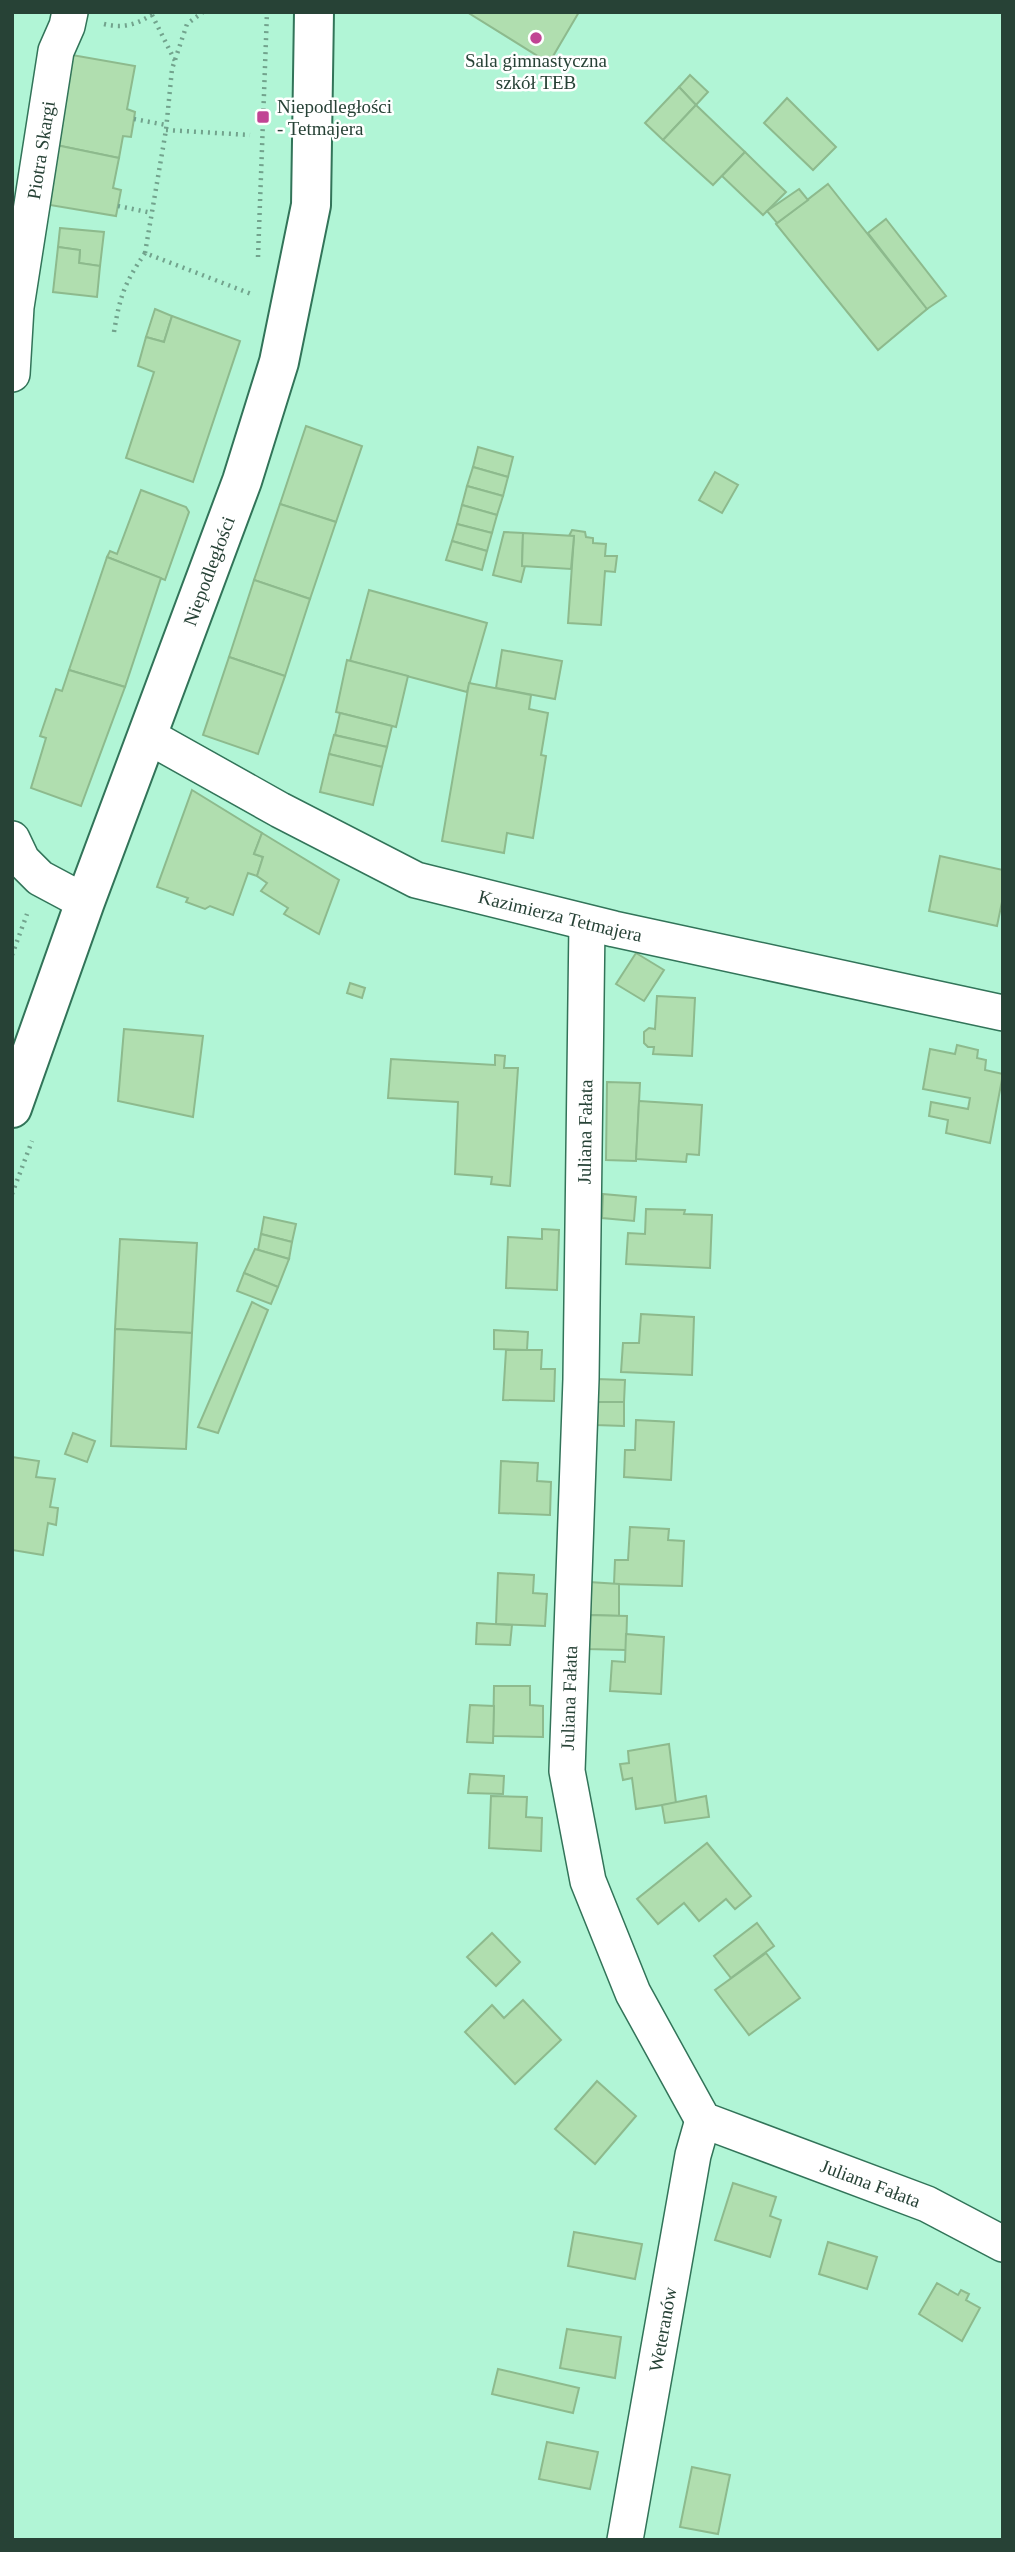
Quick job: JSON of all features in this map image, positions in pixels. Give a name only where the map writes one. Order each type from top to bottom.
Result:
[{"type":"street","name":"Niepodległości","points":[[12,1108],[85,902],[242,481],[279,362],[311,205],[314,12]]},
{"type":"street","name":"Piotra Skargi","points":[[12,374],[16,307],[56,51],[67,26],[84,16]]},
{"type":"street","name":"Kazimierza Tetmajera","points":[[148,736],[280,810],[416,880],[587,923],[1003,1013]]},
{"type":"street","points":[[12,839],[22,860],[40,878],[85,902]]},
{"type":"street","name":"Juliana Fałata","points":[[587,923],[581,1379],[567,1771],[588,1881],[632,1993],[703,2120],[927,2204],[1003,2245]]},
{"type":"street","name":"Weteranów","points":[[625,2540],[693,2155],[703,2120]]},
{"type":"path","points":[[114,332],[119,300],[125,283],[145,253],[174,61],[187,24],[203,12]]},
{"type":"path","points":[[258,258],[268,12]]},
{"type":"path","points":[[84,16],[121,28],[137,24],[154,14],[174,61]]},
{"type":"path","points":[[134,119],[166,127],[250,135]]},
{"type":"path","points":[[118,206],[152,213]]},
{"type":"path","points":[[145,253],[244,289],[258,297],[258,284]]},
{"type":"building","name":"Sala gimnastyczna szkół TEB","points":[[467,12],[579,12],[549,63]]},
{"type":"building","points":[[72,55],[135,66],[127,109],[135,112],[131,137],[123,136],[119,158],[56,145]]},
{"type":"building","points":[[690,75],[708,92],[696,105],[679,87]]},
{"type":"building","points":[[679,87],[696,105],[663,140],[645,123]]},
{"type":"building","points":[[787,98],[836,147],[813,170],[764,123]]},
{"type":"building","points":[[696,105],[745,152],[713,185],[663,140]]},
{"type":"building","points":[[56,145],[119,158],[113,188],[121,190],[116,216],[44,204]]},
{"type":"building","points":[[745,152],[786,192],[763,215],[722,176]]},
{"type":"building","points":[[828,184],[927,309],[878,350],[776,224]]},
{"type":"building","points":[[799,189],[808,200],[777,223],[767,211]]},
{"type":"building","points":[[886,219],[946,296],[927,309],[868,233]]},
{"type":"building","points":[[60,228],[104,232],[100,266],[79,263],[80,250],[58,247]]},
{"type":"building","points":[[58,247],[80,250],[79,263],[100,266],[97,297],[53,292]]},
{"type":"building","points":[[155,309],[172,316],[164,342],[146,337]]},
{"type":"building","points":[[172,316],[240,341],[193,482],[126,458],[154,372],[138,366],[146,337],[164,342]]},
{"type":"building","points":[[306,426],[362,446],[336,522],[280,504]]},
{"type":"building","points":[[478,447],[513,457],[508,477],[473,467]]},
{"type":"building","points":[[473,467],[508,477],[503,496],[467,486]]},
{"type":"building","points":[[715,472],[738,485],[722,513],[699,500]]},
{"type":"building","points":[[467,486],[503,496],[497,515],[462,505]]},
{"type":"building","points":[[141,490],[186,507],[189,512],[165,580],[107,557],[110,551],[117,554]]},
{"type":"building","points":[[280,504],[336,522],[310,599],[254,580]]},
{"type":"building","points":[[462,505],[497,515],[492,533],[457,524]]},
{"type":"building","points":[[457,524],[492,533],[487,551],[452,541]]},
{"type":"building","points":[[572,530],[585,532],[586,537],[593,538],[593,543],[606,544],[605,556],[617,556],[615,572],[605,571],[601,625],[568,623],[574,536],[569,536]]},
{"type":"building","points":[[504,532],[523,533],[522,566],[525,566],[521,582],[493,575]]},
{"type":"building","points":[[523,533],[574,536],[571,569],[522,566]]},
{"type":"building","points":[[452,541],[487,551],[482,570],[446,560]]},
{"type":"building","points":[[107,557],[161,578],[125,687],[69,670]]},
{"type":"building","points":[[254,580],[310,599],[285,676],[229,657]]},
{"type":"building","points":[[369,590],[487,623],[467,692],[350,661]]},
{"type":"building","points":[[502,650],[562,661],[555,699],[496,688]]},
{"type":"building","points":[[229,657],[285,676],[258,754],[203,735]]},
{"type":"building","points":[[347,660],[408,676],[396,727],[336,712]]},
{"type":"building","points":[[69,670],[125,687],[81,806],[31,788],[46,738],[40,736],[56,689],[62,691]]},
{"type":"building","points":[[469,683],[531,695],[529,709],[548,713],[541,755],[546,756],[533,838],[507,833],[504,853],[442,841]]},
{"type":"building","points":[[340,713],[392,726],[387,747],[335,735]]},
{"type":"building","points":[[334,735],[387,747],[382,767],[329,754]]},
{"type":"building","points":[[329,754],[382,767],[373,805],[320,792]]},
{"type":"building","points":[[192,790],[262,833],[254,854],[263,857],[257,876],[248,873],[233,915],[210,906],[205,909],[186,902],[188,898],[157,887]]},
{"type":"building","points":[[262,833],[339,880],[319,934],[284,914],[288,908],[261,891],[267,883],[257,876],[263,857],[254,854]]},
{"type":"building","points":[[940,856],[1003,870],[1003,897],[997,926],[929,911]]},
{"type":"building","points":[[636,953],[664,970],[644,1001],[616,984]]},
{"type":"building","points":[[350,983],[365,988],[362,998],[347,993]]},
{"type":"building","points":[[657,996],[695,998],[692,1056],[653,1054],[654,1047],[648,1047],[644,1043],[644,1032],[649,1028],[655,1029]]},
{"type":"building","points":[[124,1029],[203,1036],[193,1117],[118,1101]]},
{"type":"building","points":[[957,1045],[978,1050],[977,1058],[986,1060],[985,1070],[1003,1074],[990,1143],[946,1133],[948,1120],[929,1116],[931,1102],[968,1109],[970,1098],[923,1089],[930,1049],[955,1054]]},
{"type":"building","points":[[495,1055],[505,1056],[504,1068],[518,1068],[510,1186],[491,1184],[492,1177],[455,1174],[458,1102],[388,1098],[391,1059],[495,1065]]},
{"type":"building","points":[[607,1082],[640,1083],[636,1161],[606,1160]]},
{"type":"building","points":[[639,1101],[702,1105],[699,1155],[687,1154],[686,1162],[636,1159]]},
{"type":"building","points":[[603,1194],[636,1197],[634,1221],[602,1218]]},
{"type":"building","points":[[646,1209],[685,1210],[684,1214],[712,1215],[710,1268],[626,1264],[628,1233],[645,1234]]},
{"type":"building","points":[[264,1217],[296,1224],[292,1242],[261,1234]]},
{"type":"building","points":[[542,1229],[559,1230],[557,1290],[506,1288],[508,1237],[542,1239]]},
{"type":"building","points":[[261,1234],[292,1242],[289,1259],[258,1250]]},
{"type":"building","points":[[120,1239],[197,1243],[192,1333],[115,1329]]},
{"type":"building","points":[[255,1249],[289,1259],[278,1287],[244,1273]]},
{"type":"building","points":[[244,1273],[278,1287],[271,1304],[237,1291]]},
{"type":"building","points":[[252,1302],[268,1310],[218,1433],[198,1427]]},
{"type":"building","points":[[641,1314],[694,1317],[692,1375],[621,1372],[623,1343],[639,1343]]},
{"type":"building","points":[[115,1329],[192,1333],[186,1449],[111,1446]]},
{"type":"building","points":[[494,1330],[528,1332],[527,1350],[494,1349]]},
{"type":"building","points":[[506,1350],[542,1350],[541,1369],[555,1369],[554,1401],[503,1400]]},
{"type":"building","points":[[596,1379],[625,1380],[624,1402],[595,1402]]},
{"type":"building","points":[[595,1402],[624,1402],[624,1426],[595,1425]]},
{"type":"building","points":[[636,1420],[674,1422],[671,1480],[624,1477],[625,1450],[635,1450]]},
{"type":"building","points":[[73,1433],[95,1441],[87,1462],[65,1454]]},
{"type":"building","points":[[12,1457],[39,1461],[36,1477],[55,1479],[50,1507],[58,1508],[56,1525],[48,1523],[43,1555],[12,1550]]},
{"type":"building","points":[[501,1461],[538,1463],[537,1481],[551,1482],[550,1515],[499,1513]]},
{"type":"building","points":[[630,1527],[669,1529],[668,1540],[684,1541],[682,1586],[614,1584],[615,1560],[628,1560]]},
{"type":"building","points":[[498,1573],[534,1575],[533,1593],[547,1594],[545,1626],[496,1624]]},
{"type":"building","points":[[589,1582],[619,1584],[619,1616],[588,1615]]},
{"type":"building","points":[[588,1615],[627,1616],[626,1650],[587,1649]]},
{"type":"building","points":[[477,1623],[512,1625],[510,1645],[476,1644]]},
{"type":"building","points":[[626,1634],[664,1637],[661,1694],[610,1691],[612,1661],[625,1662]]},
{"type":"building","points":[[494,1686],[530,1686],[530,1705],[543,1706],[543,1737],[493,1736]]},
{"type":"building","points":[[470,1705],[494,1706],[493,1743],[467,1742]]},
{"type":"building","points":[[669,1744],[676,1803],[636,1809],[632,1778],[623,1780],[620,1764],[629,1763],[628,1751]]},
{"type":"building","points":[[470,1774],[504,1776],[503,1794],[468,1793]]},
{"type":"building","points":[[491,1796],[527,1797],[526,1817],[542,1818],[541,1851],[489,1848]]},
{"type":"building","points":[[706,1796],[709,1817],[665,1823],[662,1805]]},
{"type":"building","points":[[707,1843],[751,1896],[735,1909],[726,1899],[699,1921],[684,1903],[658,1924],[637,1899]]},
{"type":"building","points":[[757,1923],[774,1946],[731,1978],[714,1956]]},
{"type":"building","points":[[492,1933],[520,1962],[496,1986],[467,1957]]},
{"type":"building","points":[[766,1953],[800,1998],[749,2035],[715,1990]]},
{"type":"building","points":[[523,2000],[561,2040],[515,2084],[465,2032],[492,2005],[504,2018]]},
{"type":"building","points":[[597,2081],[636,2116],[595,2164],[555,2129]]},
{"type":"building","points":[[733,2183],[776,2197],[770,2216],[781,2220],[770,2257],[715,2240]]},
{"type":"building","points":[[574,2232],[642,2244],[635,2279],[568,2266]]},
{"type":"building","points":[[828,2242],[877,2257],[867,2289],[819,2274]]},
{"type":"building","points":[[937,2283],[958,2295],[961,2290],[969,2294],[966,2300],[980,2308],[962,2341],[919,2314]]},
{"type":"building","points":[[567,2329],[621,2337],[615,2378],[560,2368]]},
{"type":"building","points":[[498,2369],[579,2388],[573,2413],[492,2394]]},
{"type":"building","points":[[547,2442],[598,2452],[590,2489],[539,2479]]},
{"type":"building","points":[[692,2467],[730,2475],[718,2534],[680,2527]]},
{"type":"place","name":"Sala gimnastyczna szkół TEB","points":[[536,38]]},
{"type":"place","name":"Niepodległości - Tetmajera","points":[[263,117]]}]
